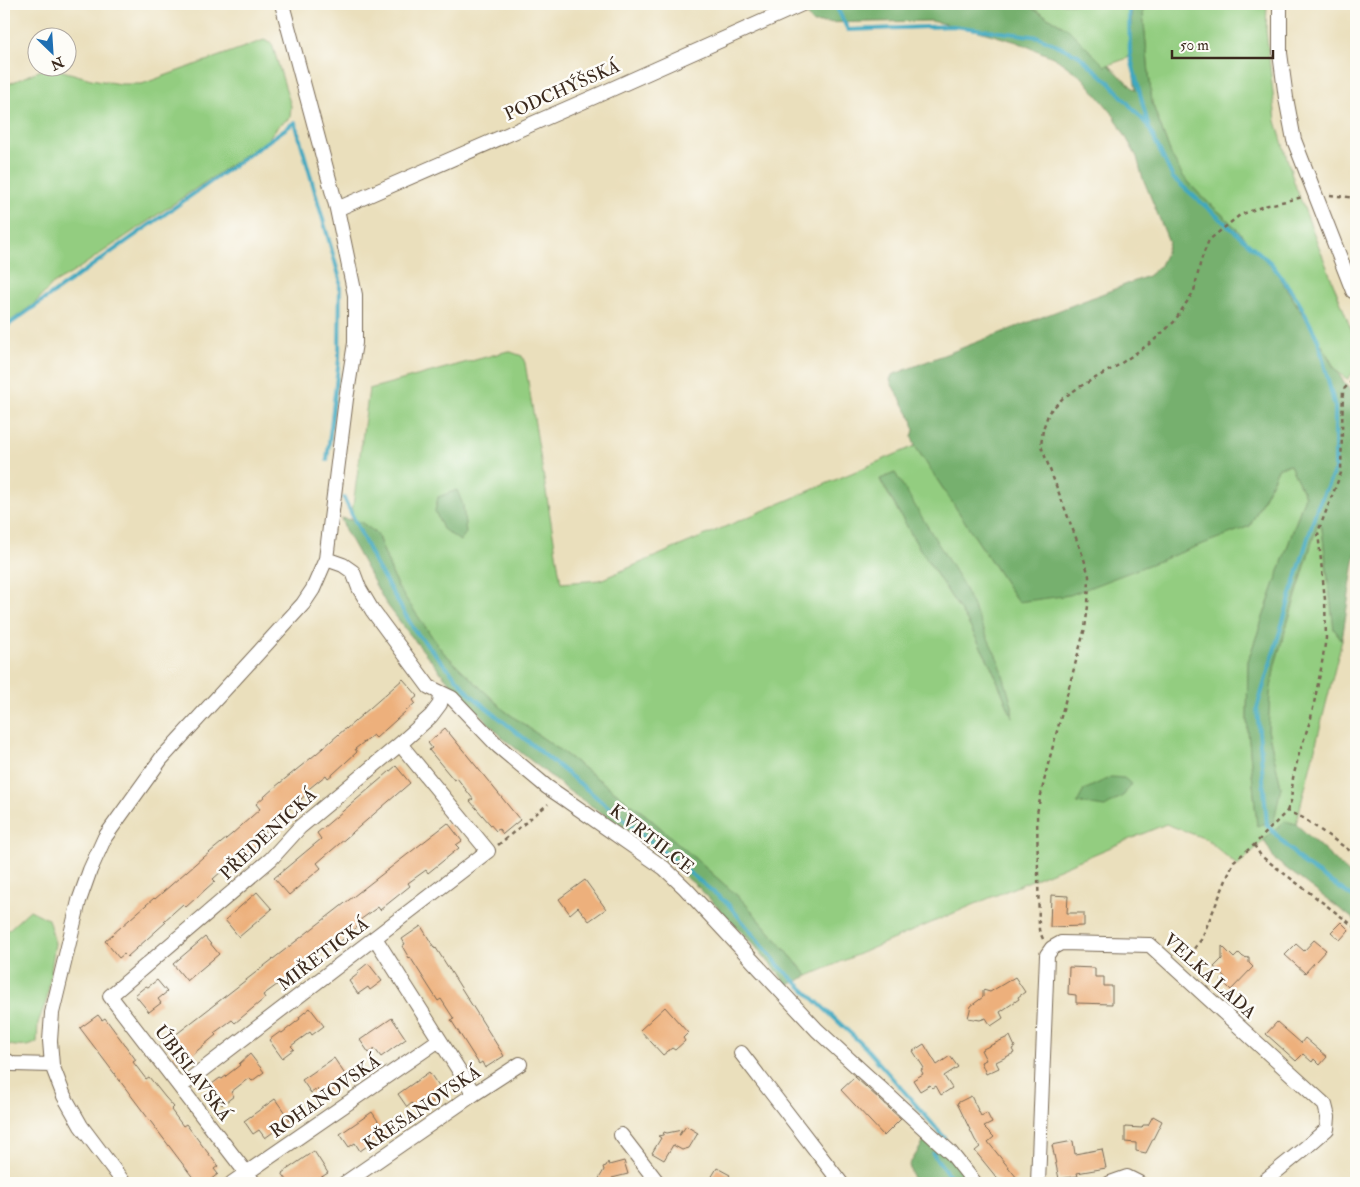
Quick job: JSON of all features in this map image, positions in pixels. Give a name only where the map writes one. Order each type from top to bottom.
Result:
[{"type":"street","points":[[124,1183],[81,1126],[64,1096],[52,1065],[50,1041],[52,1013],[79,901],[105,837],[161,759],[303,604],[313,589],[326,559],[355,343],[354,295],[337,209],[282,4]]},
{"type":"street","name":"PODCHÝŠSKÁ","points":[[337,209],[802,4]]},
{"type":"street","points":[[1280,4],[1280,53],[1294,140],[1353,290],[1356,291]]},
{"type":"street","name":"K VRTILCE","points":[[326,559],[342,564],[353,572],[359,588],[372,610],[429,687],[452,698],[498,746],[546,787],[560,794],[664,868],[685,888],[817,1030],[951,1153],[975,1183]]},
{"type":"street","name":"PŘEDENICKÁ","points":[[110,996],[272,859],[300,826],[400,744],[436,711],[442,694]]},
{"type":"street","points":[[400,744],[488,851]]},
{"type":"street","name":"MIŘETICKÁ","points":[[180,1087],[488,851]]},
{"type":"street","points":[[374,938],[474,1094]]},
{"type":"street","name":"VELKÁ LADA","points":[[1052,948],[1061,943],[1150,945],[1325,1105],[1328,1117],[1327,1129],[1262,1183]]},
{"type":"street","points":[[1038,1183],[1046,955],[1052,948]]},
{"type":"street","name":"ÚBISLAVSKÁ","points":[[110,996],[250,1178]]},
{"type":"street","name":"ROHANOVSKÁ","points":[[232,1183],[250,1178],[439,1040]]},
{"type":"street","points":[[741,1053],[841,1183]]},
{"type":"street","points":[[4,1059],[13,1064],[52,1065]]},
{"type":"street","name":"KŘESANOVSKÁ","points":[[344,1183],[520,1064]]},
{"type":"street","points":[[621,1135],[658,1183]]},
{"type":"street","points":[[1110,1183],[1127,1177],[1139,1183]]},
{"type":"path","points":[[1052,948],[1043,939],[1039,930],[1037,813],[1047,768],[1085,628],[1088,576],[1084,559],[1040,446],[1048,412],[1063,398],[1117,366],[1152,342],[1174,322],[1194,291],[1208,240],[1240,215],[1264,206],[1315,194],[1356,198]]},
{"type":"path","points":[[1177,970],[1201,940],[1234,861],[1254,845],[1287,810],[1291,801],[1293,778],[1311,718],[1326,638],[1325,600],[1318,532],[1341,473],[1343,390],[1356,377]]},
{"type":"path","points":[[488,851],[495,848],[560,794]]},
{"type":"path","points":[[1287,810],[1303,818],[1356,855]]},
{"type":"path","points":[[1254,845],[1261,856],[1355,927]]},
{"type":"green space","points":[[825,4],[1026,5],[1067,28],[1105,66],[1109,65],[1136,91],[1130,50],[1132,4],[1142,4],[1152,103],[1171,155],[1183,176],[1275,270],[1333,366],[1356,399],[1356,549],[1342,640],[1334,629],[1322,529],[1318,522],[1275,664],[1270,694],[1268,730],[1281,787],[1274,821],[1257,826],[1247,720],[1248,661],[1305,496],[1290,465],[1279,467],[1250,526],[1070,595],[1018,602],[915,446],[912,437],[914,430],[912,419],[890,380],[892,375],[1148,276],[1159,267],[1169,242],[1142,176],[1137,157],[1113,114],[1083,78],[1055,58],[1017,42],[979,31],[931,21],[813,23],[804,12]]},
{"type":"green space","points":[[1015,4],[1132,4],[1131,47],[1128,58],[1105,66],[1067,28],[1027,5]]},
{"type":"green space","points":[[1142,4],[1267,4],[1266,30],[1276,121],[1295,185],[1356,342],[1356,369],[1348,379],[1335,368],[1275,270],[1225,217],[1202,197],[1183,176],[1173,160],[1152,103]]},
{"type":"green space","points":[[264,40],[272,44],[291,106],[290,118],[279,125],[267,140],[53,284],[34,304],[4,326],[4,86],[28,76],[28,78],[78,78],[78,75],[120,84],[142,84]]},
{"type":"green space","points":[[508,351],[522,356],[525,363],[561,583],[600,580],[915,446],[1018,602],[1250,526],[1279,467],[1290,465],[1305,496],[1248,661],[1247,720],[1257,826],[1281,787],[1268,730],[1270,694],[1275,664],[1318,521],[1322,529],[1334,629],[1342,640],[1296,824],[1285,821],[1238,866],[1206,839],[1166,824],[808,976],[742,900],[647,816],[505,711],[442,651],[397,586],[377,534],[351,520],[369,389]],"holes":[[[895,473],[1012,706],[1012,716],[992,668],[967,621],[918,546],[880,480]]]},
{"type":"green space","points":[[895,473],[962,583],[1000,664],[1012,706],[1012,717],[992,668],[967,621],[918,546],[880,479]]},
{"type":"green space","points":[[457,490],[463,505],[466,533],[460,541],[443,529],[435,511],[438,497]]},
{"type":"green space","points":[[341,518],[361,522],[377,534],[397,586],[442,651],[505,711],[647,816],[742,900],[808,976],[788,985],[755,946],[698,887],[632,833],[569,791],[504,739],[447,680],[385,602],[345,530]]},
{"type":"green space","points":[[1111,777],[1124,778],[1131,784],[1124,795],[1105,807],[1077,803],[1084,790]]},
{"type":"green space","points":[[1285,821],[1296,824],[1356,880],[1356,921],[1275,860],[1264,840]]},
{"type":"green space","points":[[30,910],[48,919],[55,943],[47,999],[38,1023],[37,1042],[29,1046],[17,1046],[4,1044],[4,934]]},
{"type":"green space","points":[[925,1140],[945,1153],[976,1183],[914,1183],[909,1165]]},
{"type":"building","points":[[403,679],[418,696],[413,700],[415,703],[376,738],[373,735],[355,749],[357,752],[333,774],[328,778],[326,775],[305,792],[307,794],[264,831],[266,833],[261,838],[263,840],[244,858],[234,866],[231,863],[213,879],[215,881],[186,907],[183,904],[127,957],[124,954],[119,958],[105,941],[232,834],[260,809],[256,804]]},
{"type":"building","points":[[445,728],[520,820],[503,834],[499,829],[496,831],[470,801],[473,799],[457,778],[454,780],[429,750],[432,748],[428,743]]},
{"type":"building","points":[[396,766],[410,783],[317,863],[321,868],[289,895],[274,878],[321,839],[317,833]]},
{"type":"building","points":[[448,823],[462,841],[456,845],[459,848],[428,873],[426,870],[408,883],[410,886],[380,910],[378,907],[360,920],[362,923],[342,940],[332,948],[329,945],[283,985],[281,982],[263,995],[265,998],[235,1023],[232,1020],[214,1033],[216,1035],[186,1060],[184,1057],[178,1061],[165,1043]]},
{"type":"building","points":[[585,880],[606,909],[589,921],[578,907],[570,914],[559,899]]},
{"type":"building","points":[[257,892],[272,909],[239,937],[225,920]]},
{"type":"building","points":[[1051,895],[1068,896],[1067,913],[1084,913],[1084,926],[1050,927]]},
{"type":"building","points":[[1341,922],[1349,930],[1340,940],[1331,932]]},
{"type":"building","points":[[421,926],[504,1056],[485,1068],[482,1062],[479,1064],[451,1020],[454,1019],[441,999],[438,1001],[402,946],[405,944],[402,939]]},
{"type":"building","points":[[205,937],[219,954],[187,981],[173,964]]},
{"type":"building","points":[[1314,940],[1326,950],[1305,973],[1285,955],[1296,944],[1304,951]]},
{"type":"building","points":[[1222,946],[1234,958],[1239,953],[1243,957],[1249,958],[1249,963],[1253,967],[1231,990],[1221,980],[1225,977],[1214,967],[1222,959]]},
{"type":"building","points":[[368,963],[382,981],[370,990],[368,987],[358,994],[349,981]]},
{"type":"building","points":[[1069,967],[1095,968],[1095,977],[1104,977],[1104,986],[1112,986],[1112,1004],[1076,1003],[1076,995],[1068,994]]},
{"type":"building","points":[[1015,977],[1025,992],[1018,997],[1019,999],[1000,1012],[1003,1018],[991,1026],[986,1018],[980,1020],[968,1018],[971,1006],[983,997],[983,990],[990,992]]},
{"type":"building","points":[[157,980],[167,992],[158,999],[161,1003],[149,1012],[135,995]]},
{"type":"building","points":[[665,1007],[688,1033],[683,1038],[685,1041],[675,1050],[672,1048],[663,1055],[640,1030]]},
{"type":"building","points":[[310,1008],[324,1026],[312,1035],[310,1032],[291,1046],[294,1049],[282,1058],[269,1040],[300,1019],[299,1017]]},
{"type":"building","points":[[98,1015],[102,1020],[105,1018],[136,1060],[133,1062],[146,1079],[149,1077],[174,1107],[171,1110],[183,1126],[186,1124],[218,1166],[214,1169],[218,1174],[206,1183],[197,1183],[80,1028]]},
{"type":"building","points":[[392,1018],[406,1039],[381,1057],[375,1049],[369,1053],[360,1040]]},
{"type":"building","points":[[1277,1022],[1301,1043],[1305,1038],[1327,1057],[1320,1065],[1314,1059],[1312,1062],[1303,1054],[1296,1061],[1266,1034]]},
{"type":"building","points":[[1010,1036],[1015,1047],[1012,1049],[1014,1053],[996,1062],[999,1068],[986,1074],[981,1062],[986,1060],[981,1050]]},
{"type":"building","points":[[924,1044],[937,1065],[950,1056],[958,1067],[944,1076],[952,1088],[941,1095],[936,1086],[933,1088],[930,1085],[920,1091],[913,1080],[923,1074],[921,1070],[924,1068],[913,1051]]},
{"type":"building","points":[[250,1054],[264,1072],[252,1081],[249,1078],[231,1092],[234,1096],[222,1105],[208,1087],[240,1065]]},
{"type":"building","points":[[334,1058],[348,1079],[323,1098],[317,1089],[311,1093],[302,1080]]},
{"type":"building","points":[[429,1072],[444,1094],[418,1111],[412,1103],[407,1107],[398,1094]]},
{"type":"building","points":[[855,1077],[901,1119],[884,1136],[841,1090]]},
{"type":"building","points":[[971,1096],[981,1116],[987,1113],[992,1123],[984,1127],[994,1137],[988,1142],[1017,1178],[1011,1183],[1001,1183],[975,1151],[980,1147],[957,1103]]},
{"type":"building","points":[[275,1099],[290,1120],[265,1138],[259,1130],[253,1134],[244,1121]]},
{"type":"building","points":[[372,1112],[386,1133],[360,1151],[355,1143],[349,1147],[340,1134]]},
{"type":"building","points":[[1153,1116],[1162,1121],[1146,1153],[1136,1151],[1136,1143],[1125,1142],[1125,1127],[1142,1128],[1143,1125],[1148,1125]]},
{"type":"building","points":[[686,1126],[698,1133],[689,1148],[682,1150],[673,1145],[664,1160],[652,1153],[661,1138],[658,1136],[663,1135],[664,1132],[682,1130],[680,1135]]},
{"type":"building","points":[[1073,1141],[1075,1154],[1102,1149],[1106,1168],[1077,1173],[1078,1176],[1059,1179],[1052,1145]]},
{"type":"building","points":[[314,1151],[328,1173],[312,1183],[289,1183],[282,1173]]},
{"type":"building","points":[[624,1161],[628,1174],[612,1178],[614,1183],[597,1182],[604,1170],[603,1167],[608,1162],[609,1165]]},
{"type":"building","points":[[717,1168],[730,1175],[725,1183],[708,1183]]},
{"type":"waterway","points":[[835,4],[848,30],[953,26],[1039,37],[1078,55],[1110,83],[1149,127]]},
{"type":"waterway","points":[[1129,4],[1130,55],[1149,128],[1173,178],[1271,263],[1298,300],[1318,340],[1335,407],[1335,470],[1317,508],[1257,708],[1267,825],[1304,864],[1356,899]]},
{"type":"waterway","points":[[4,328],[295,122],[340,279],[339,359],[327,460]]},
{"type":"waterway","points":[[344,498],[375,563],[415,631],[472,696],[728,904],[780,967],[865,1047],[945,1138]]},
{"type":"waterway","points":[[934,1153],[955,1183]]}]
